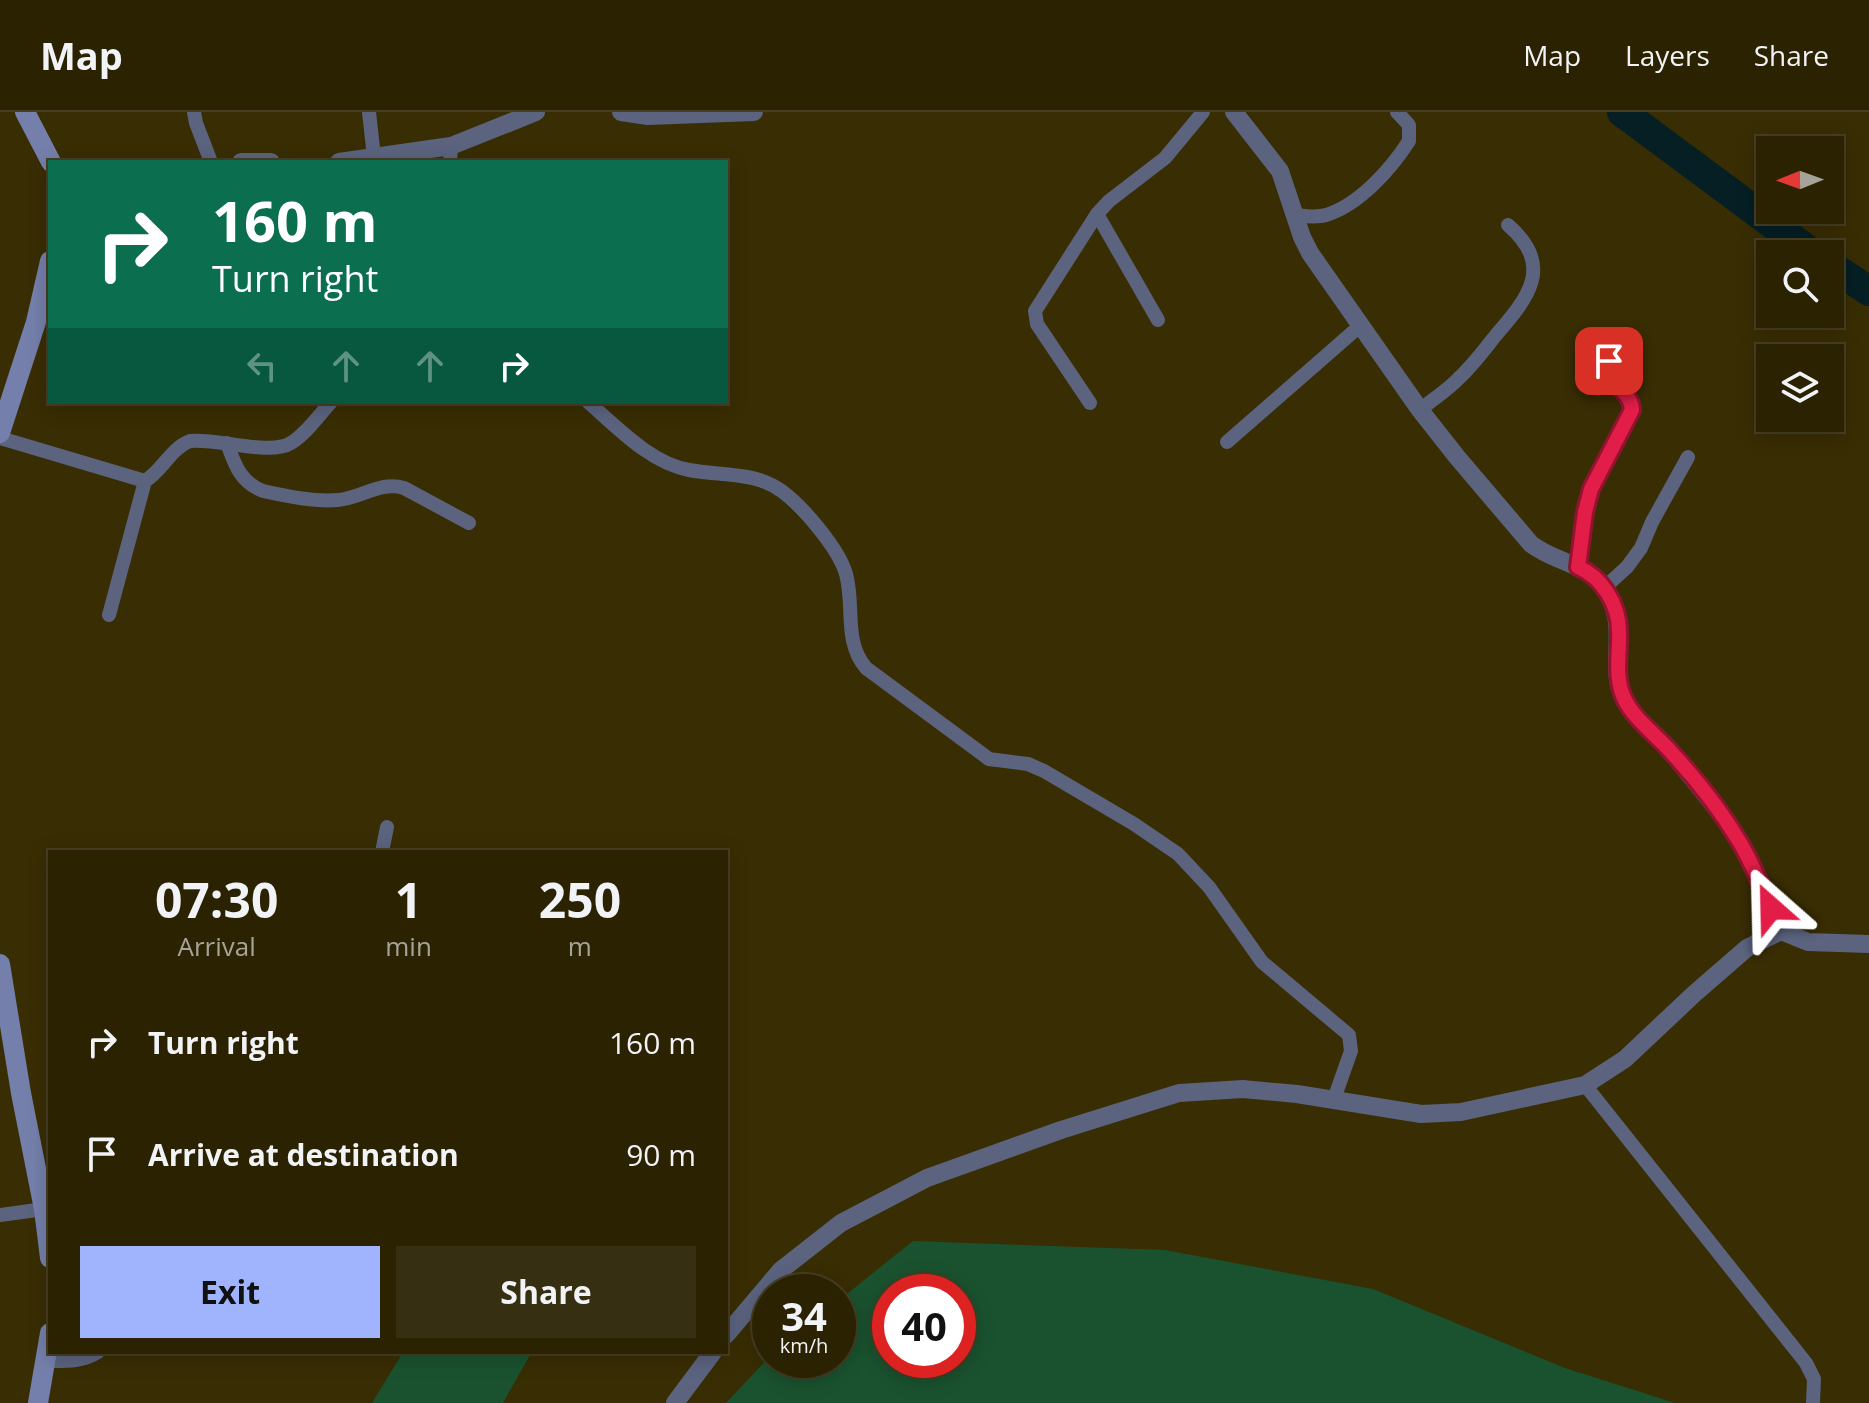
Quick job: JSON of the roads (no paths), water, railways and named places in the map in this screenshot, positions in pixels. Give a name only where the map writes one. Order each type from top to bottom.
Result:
[{"type":"main road","points":[[25,112],[50,160]]},
{"type":"main road","points":[[0,436],[36,322],[48,270]]},
{"type":"main road","points":[[0,964],[48,1232]]},
{"type":"main road","points":[[38,1403],[48,1352]]},
{"type":"street","points":[[194,112],[210,160]]},
{"type":"street","points":[[369,112],[374,157]]},
{"type":"street","points":[[353,160],[451,154],[536,112]]},
{"type":"street","points":[[621,112],[648,116],[754,112]]},
{"type":"street","points":[[1090,403],[1037,324],[1034,315],[1037,307],[1097,214],[1109,201],[1165,158],[1203,112]]},
{"type":"street","points":[[1234,112],[1280,171],[1310,253],[1420,410],[1531,544],[1545,555],[1590,572],[1604,588],[1617,615],[1618,671],[1623,697],[1633,713],[1673,754],[1739,842],[1781,931],[1808,942],[1869,944]]},
{"type":"street","points":[[1295,215],[1324,216],[1370,188],[1409,141],[1409,125],[1397,112]]},
{"type":"street","points":[[1097,214],[1158,320]]},
{"type":"street","points":[[1420,410],[1459,379],[1526,300],[1533,276],[1532,257],[1520,236],[1508,225]]},
{"type":"street","points":[[1227,442],[1361,325]]},
{"type":"street","points":[[109,615],[145,481],[155,475],[182,444],[198,440],[279,448],[291,443],[329,404]]},
{"type":"street","points":[[590,404],[628,438],[673,465],[687,470],[752,478],[782,491],[836,553],[846,573],[852,642],[866,668],[989,759],[1028,764],[1044,771],[1178,854],[1209,887],[1262,962],[1349,1035],[1351,1051],[1334,1099]]},
{"type":"street","points":[[0,436],[145,481]]},
{"type":"street","points":[[227,443],[243,478],[263,491],[336,500],[393,485],[469,523]]},
{"type":"street","points":[[1604,588],[1627,567],[1641,548],[1688,457]]},
{"type":"street","points":[[382,850],[387,827]]},
{"type":"street","points":[[728,1333],[781,1270],[841,1223],[927,1178],[1086,1121],[1179,1093],[1243,1089],[1334,1099],[1421,1114],[1491,1106],[1585,1085],[1625,1059],[1747,948],[1781,931]]},
{"type":"street","points":[[1585,1085],[1806,1363],[1814,1379],[1813,1403]]},
{"type":"street","points":[[0,1215],[44,1209]]},
{"type":"street","points":[[47,1361],[75,1361],[95,1354]]},
{"type":"street","points":[[675,1403],[712,1354]]},
{"type":"lane","points":[[1578,567],[1591,489],[1632,410],[1631,400],[1617,387],[1609,370],[1611,334]]},
{"type":"waterway","points":[[1622,112],[1794,240]]},
{"type":"waterway","points":[[1844,274],[1869,291]]}]
